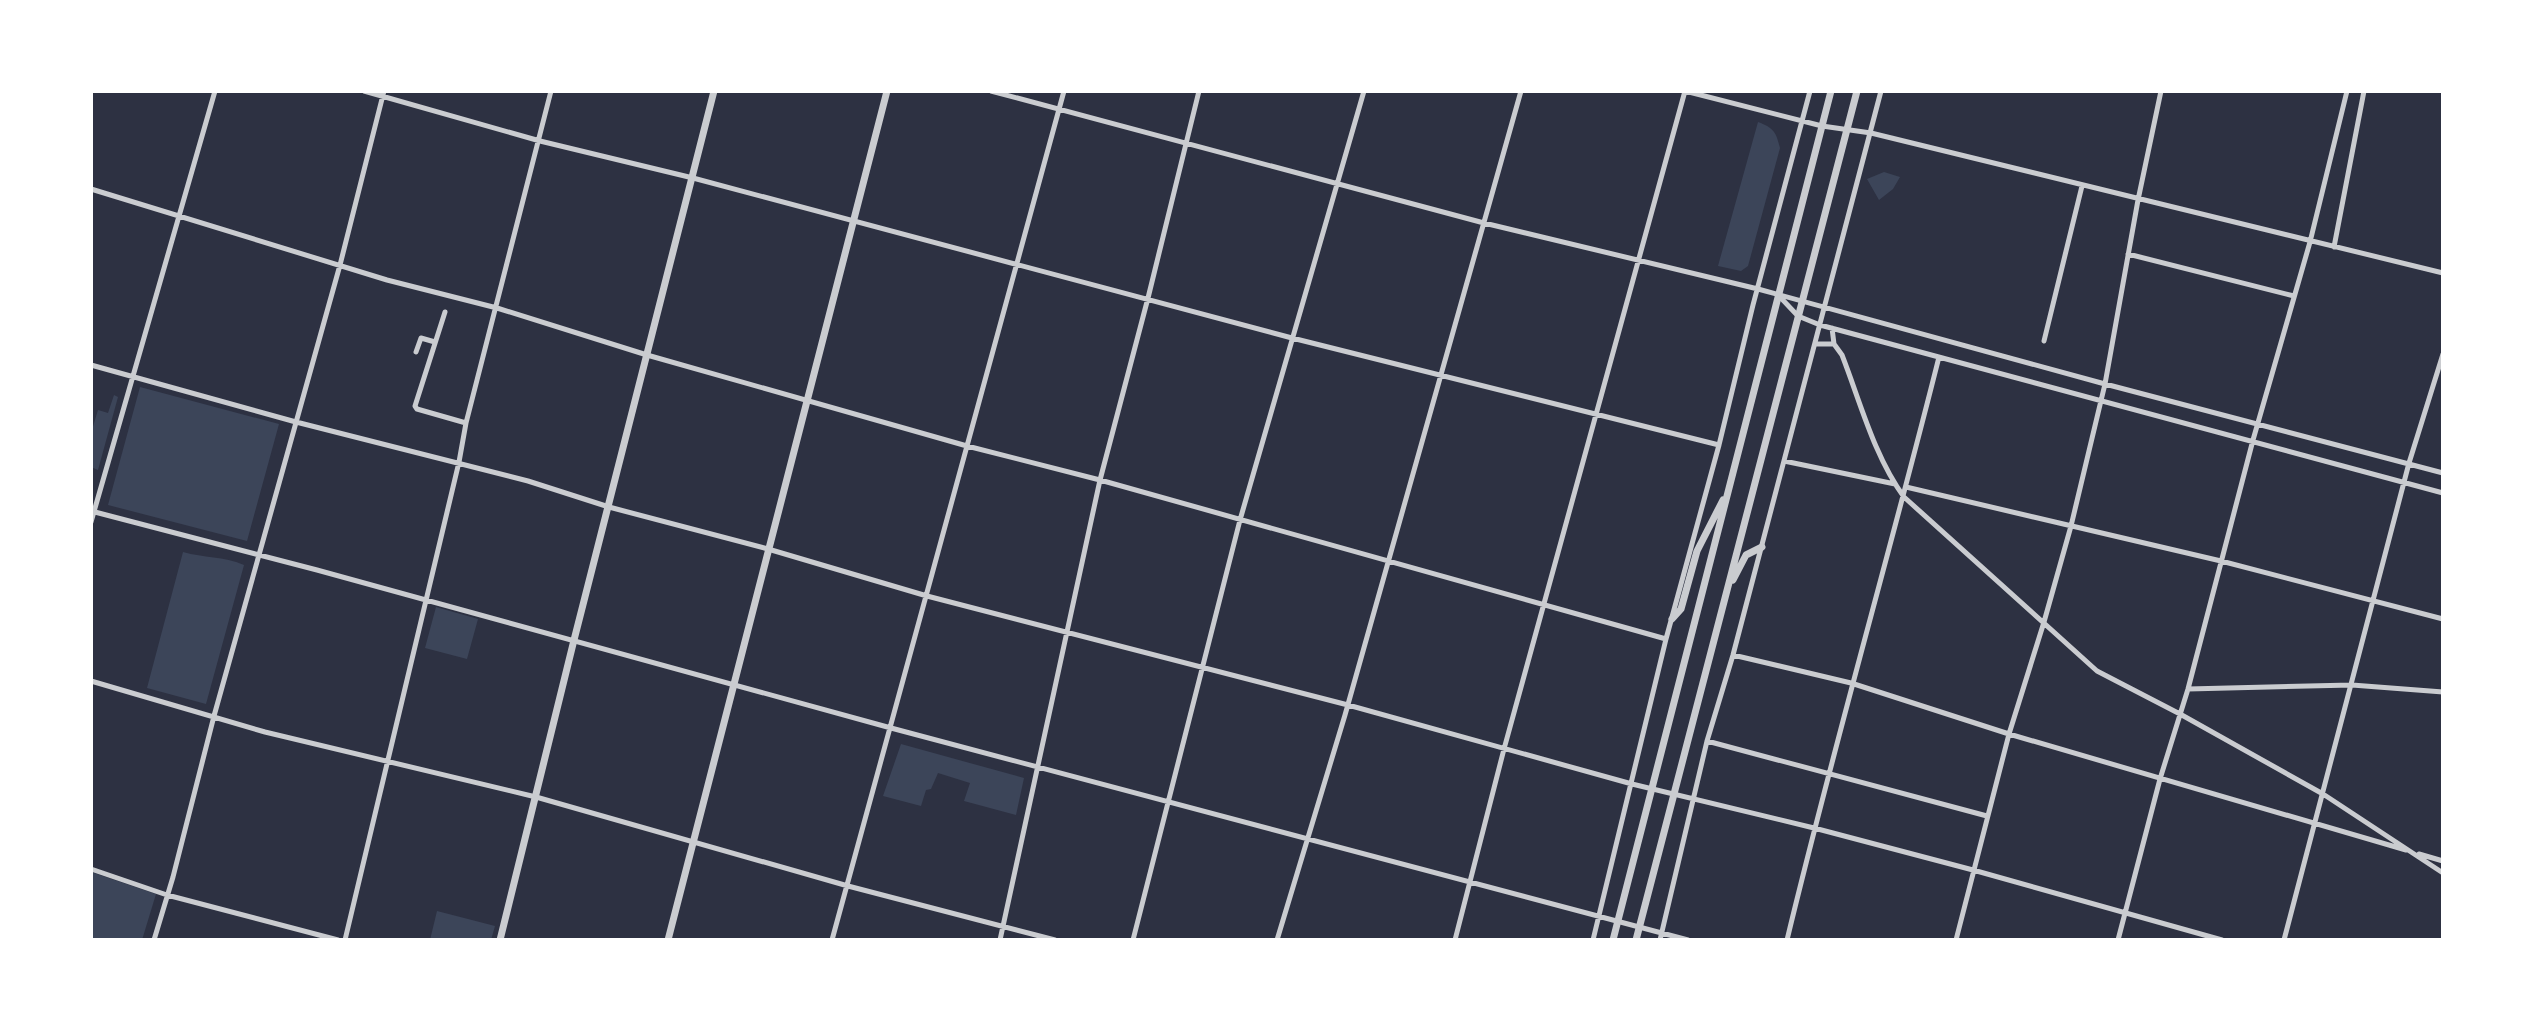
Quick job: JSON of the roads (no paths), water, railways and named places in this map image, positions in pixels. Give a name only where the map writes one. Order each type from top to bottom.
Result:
[{"type":"street","points":[[91,523],[92,511],[134,376],[215,91]]},
{"type":"street","points":[[364,91],[383,93],[540,141],[693,178],[1292,338],[1719,445]]},
{"type":"street","points":[[345,940],[466,423],[551,91]]},
{"type":"street","points":[[500,940],[714,91]]},
{"type":"street","points":[[668,940],[887,91]]},
{"type":"street","points":[[991,91],[1484,223],[1758,289],[2443,473]]},
{"type":"street","points":[[832,940],[1064,91]]},
{"type":"street","points":[[1000,940],[1100,480],[1199,91]]},
{"type":"street","points":[[1133,940],[1240,520],[1364,91]]},
{"type":"street","points":[[1277,940],[1348,705],[1521,91]]},
{"type":"street","points":[[1455,940],[1504,749],[1685,91],[1803,122],[1870,134],[2443,273]]},
{"type":"street","points":[[1593,940],[1666,639],[1810,91]]},
{"type":"street","points":[[1613,940],[1831,91]]},
{"type":"street","points":[[1636,940],[1857,91]]},
{"type":"street","points":[[1661,937],[1707,741],[1762,547],[1881,91]]},
{"type":"street","points":[[1956,940],[2009,734],[2071,526],[2105,384],[2138,200],[2161,91]]},
{"type":"street","points":[[2118,940],[2253,440],[2310,242],[2347,91]]},
{"type":"street","points":[[2334,247],[2364,91]]},
{"type":"street","points":[[154,940],[340,265],[383,93]]},
{"type":"street","points":[[2044,341],[2082,186]]},
{"type":"street","points":[[91,190],[387,280],[497,308],[647,355],[1666,639]]},
{"type":"street","points":[[2128,254],[2294,296]]},
{"type":"street","points":[[1778,295],[1798,316],[1820,325],[2443,493]]},
{"type":"street","points":[[445,312],[415,406],[417,409],[466,423]]},
{"type":"street","points":[[1832,328],[1834,344],[1842,355],[1874,439],[1904,497],[2098,671],[2323,793],[2443,873]]},
{"type":"street","points":[[416,352],[424,329]]},
{"type":"street","points":[[421,338],[435,342]]},
{"type":"street","points":[[1815,344],[1834,344]]},
{"type":"street","points":[[2284,940],[2409,463],[2443,355]]},
{"type":"street","points":[[1787,940],[1851,683],[1904,497],[1939,357]]},
{"type":"street","points":[[91,365],[296,422],[459,462],[927,596],[1203,670],[1348,705],[1693,800],[1814,828],[1973,870],[2222,940]]},
{"type":"street","points":[[1784,461],[1895,484]]},
{"type":"street","points":[[1906,487],[2221,561],[2443,619]]},
{"type":"street","points":[[1672,618],[1681,609],[1698,551],[1727,493]]},
{"type":"street","points":[[92,511],[734,683],[891,728],[1618,921],[1661,937],[1688,940]]},
{"type":"street","points":[[1709,661],[1734,578],[1746,555],[1762,547]]},
{"type":"street","points":[[1733,655],[1851,683],[2009,734],[2443,861]]},
{"type":"street","points":[[91,681],[265,732],[536,797],[848,886],[1055,940]]},
{"type":"street","points":[[2188,688],[2352,685],[2443,692]]},
{"type":"street","points":[[1707,741],[1987,816]]},
{"type":"street","points":[[91,870],[167,895],[338,940]]}]
